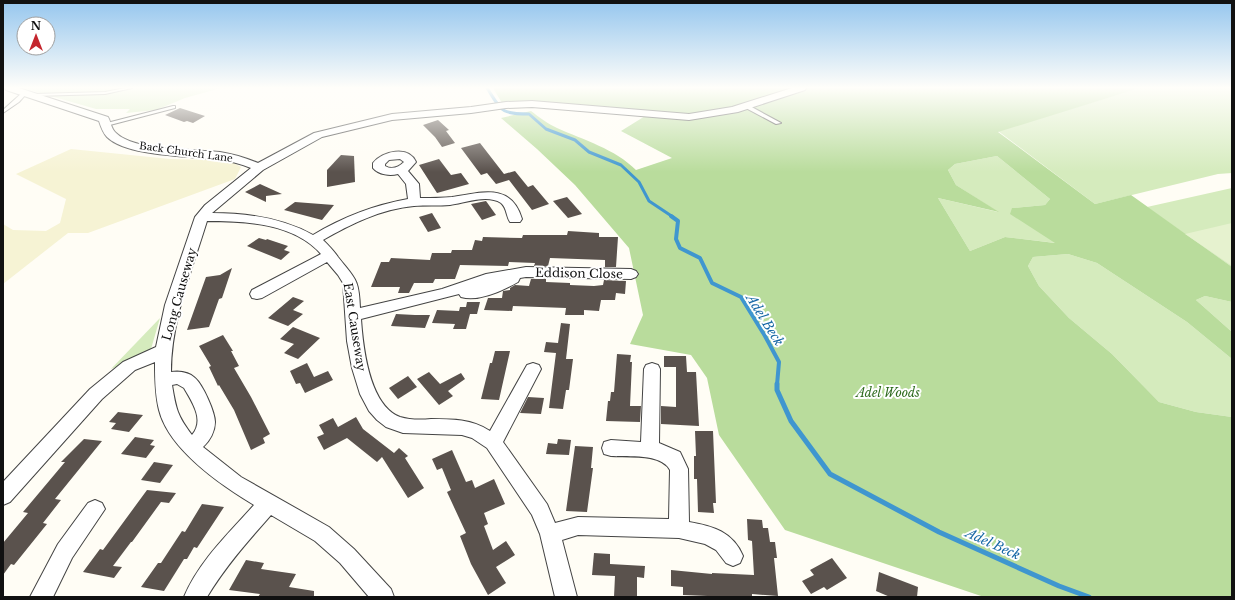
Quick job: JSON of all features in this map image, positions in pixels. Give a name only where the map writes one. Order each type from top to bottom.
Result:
[{"type":"street","name":"Back Church Lane","points":[[95,116],[104,119],[108,131],[112,136],[130,145],[220,156],[236,159],[259,167]]},
{"type":"street","name":"Long Causeway","points":[[3,496],[96,394],[129,366],[162,351],[173,305],[202,217],[210,208],[259,167],[318,136],[392,116]]},
{"type":"street","points":[[401,170],[412,181],[415,189],[414,202]]},
{"type":"street","points":[[314,240],[352,219],[385,208],[414,202],[449,201],[477,195],[493,196],[504,199],[514,211],[515,219]]},
{"type":"street","name":"East Causeway","points":[[202,217],[234,217],[289,228],[314,240],[330,255],[350,281],[355,342],[362,374],[366,390],[381,414],[390,422],[417,427],[453,427],[472,429],[483,435],[493,444],[540,510],[550,534],[566,597]]},
{"type":"street","points":[[257,294],[330,255]]},
{"type":"street","name":"Eddison Close","points":[[353,315],[445,293],[458,294],[494,289],[526,272],[631,274]]},
{"type":"street","points":[[162,351],[163,381],[168,411],[173,423],[190,446],[234,483],[322,534],[347,556],[383,597]]},
{"type":"street","points":[[493,444],[533,369]]},
{"type":"street","points":[[650,450],[652,369]]},
{"type":"street","points":[[163,381],[179,378],[190,383],[207,416],[205,433],[199,440],[190,446]]},
{"type":"street","points":[[611,448],[660,450],[673,458],[679,469],[679,529]]},
{"type":"street","points":[[195,597],[210,572],[231,545],[268,504]]},
{"type":"street","points":[[40,597],[64,551],[95,509]]},
{"type":"street","points":[[550,534],[578,526],[679,529],[708,535],[723,543],[733,556]]},
{"type":"lane","points":[[106,124],[141,116]]},
{"type":"lane","points":[[765,116],[778,123]]},
{"type":"shaded area","points":[[71,149],[170,159],[216,160],[234,163],[241,167],[235,179],[88,233],[68,233],[3,284],[3,224],[13,230],[46,231],[60,223],[66,199],[16,174]]},
{"type":"green space","name":"Adel Woods","points":[[510,116],[538,116],[554,126],[619,156],[636,170],[672,158],[621,131],[645,116],[1050,116],[998,132],[1095,204],[1131,195],[1232,267],[1232,302],[1205,296],[1196,300],[1232,332],[1232,359],[1187,322],[1097,263],[1068,254],[1033,257],[1028,266],[1039,286],[1069,318],[1112,354],[1159,402],[1196,412],[1232,417],[1232,597],[984,597],[785,530],[719,435],[707,378],[691,355],[630,344],[643,315],[629,248],[575,185],[501,118]],"holes":[[[997,156],[1050,199],[1045,205],[1012,208],[1010,214],[1055,243],[1005,237],[970,251],[938,198],[999,212],[956,185],[948,170],[955,164]]]},
{"type":"green space","points":[[1048,116],[1232,116],[1232,173],[1218,174],[1095,204],[998,131]]},
{"type":"green space","points":[[997,156],[1050,199],[1045,205],[1012,208],[1056,243],[1005,237],[970,251],[938,198],[998,212],[956,185],[948,170],[955,164]]},
{"type":"green space","points":[[1232,188],[1232,267],[1147,207]]},
{"type":"green space","points":[[1232,223],[1232,266],[1185,234]]},
{"type":"green space","points":[[1068,254],[1097,263],[1187,322],[1232,359],[1232,417],[1196,412],[1159,402],[1112,354],[1069,318],[1039,286],[1028,266],[1033,257]]},
{"type":"green space","points":[[1205,296],[1232,302],[1232,332],[1196,300]]},
{"type":"green space","points":[[160,318],[151,349],[143,356],[111,369]]},
{"type":"building","points":[[168,116],[205,116],[193,123],[187,121],[184,122]]},
{"type":"building","points":[[438,120],[449,130],[446,131],[455,143],[442,147],[435,137],[423,125]]},
{"type":"building","points":[[480,143],[504,174],[515,171],[528,187],[533,185],[549,204],[532,210],[509,180],[496,184],[487,173],[481,175],[461,148]]},
{"type":"building","points":[[341,155],[354,156],[355,182],[327,187],[327,170]]},
{"type":"building","points":[[439,159],[451,175],[461,173],[469,184],[437,193],[419,165]]},
{"type":"building","points":[[260,184],[282,194],[266,196],[266,202],[245,192]]},
{"type":"building","points":[[567,197],[582,214],[568,218],[553,201]]},
{"type":"building","points":[[486,201],[496,215],[482,220],[471,204]]},
{"type":"building","points":[[295,202],[334,205],[322,220],[284,210]]},
{"type":"building","points":[[432,213],[441,228],[428,232],[419,217]]},
{"type":"building","points":[[568,231],[599,233],[599,237],[618,237],[616,267],[605,267],[605,260],[550,258],[548,266],[534,266],[535,263],[509,262],[508,266],[460,265],[455,279],[435,279],[433,283],[414,283],[409,293],[398,293],[400,287],[371,287],[381,262],[389,262],[391,258],[430,260],[432,253],[451,253],[452,250],[472,250],[475,240],[482,241],[483,237],[522,238],[523,235],[567,235]]},
{"type":"building","points":[[259,238],[288,246],[284,250],[290,252],[281,260],[247,246]]},
{"type":"building","points":[[232,268],[222,298],[219,299],[209,327],[187,330],[206,277],[220,275]]},
{"type":"building","points":[[531,279],[546,279],[546,282],[570,283],[570,285],[594,286],[603,285],[604,280],[626,281],[625,294],[616,293],[615,300],[601,300],[599,311],[584,310],[584,315],[565,315],[566,308],[513,306],[512,311],[484,310],[488,298],[502,298],[503,291],[510,290],[510,288],[515,285],[529,286]]},
{"type":"building","points":[[293,297],[304,301],[293,310],[303,314],[288,326],[268,318]]},
{"type":"building","points":[[467,302],[480,302],[477,314],[470,314],[466,329],[453,329],[455,324],[432,323],[437,310],[459,311],[460,307],[466,307]]},
{"type":"building","points":[[396,314],[430,315],[425,328],[391,326]]},
{"type":"building","points":[[561,323],[570,324],[566,359],[573,359],[569,390],[566,390],[563,409],[549,408],[556,353],[544,352],[546,342],[558,343]]},
{"type":"building","points":[[293,327],[320,338],[298,359],[284,353],[294,344],[280,339]]},
{"type":"building","points":[[223,335],[233,351],[231,351],[239,366],[234,368],[270,434],[263,438],[265,443],[251,450],[234,410],[219,385],[218,386],[209,367],[211,366],[199,346]]},
{"type":"building","points":[[495,351],[510,351],[499,400],[481,399],[490,363],[492,363]]},
{"type":"building","points":[[617,354],[631,355],[630,406],[641,406],[640,422],[606,421],[608,401],[610,401],[611,392],[614,392]]},
{"type":"building","points":[[664,356],[686,356],[687,372],[696,372],[699,426],[661,424],[661,406],[676,407],[676,367],[664,367]]},
{"type":"building","points":[[307,363],[314,377],[328,371],[333,380],[305,393],[300,383],[296,384],[290,371]]},
{"type":"building","points":[[429,372],[440,384],[461,373],[465,379],[448,391],[453,396],[439,405],[417,379]]},
{"type":"building","points":[[408,376],[417,387],[398,399],[389,388]]},
{"type":"building","points":[[528,397],[544,398],[541,414],[520,413]]},
{"type":"building","points":[[118,412],[143,415],[129,432],[111,429],[116,423],[109,422]]},
{"type":"building","points":[[356,417],[363,429],[394,453],[399,448],[408,456],[405,458],[424,488],[408,498],[382,457],[377,462],[347,438],[324,450],[317,437],[324,434],[319,425],[333,418],[338,427]]},
{"type":"building","points":[[695,431],[713,431],[716,503],[713,503],[714,513],[698,512],[697,479],[694,479],[694,456],[696,456]]},
{"type":"building","points":[[135,437],[154,440],[150,445],[155,446],[146,458],[121,454]]},
{"type":"building","points":[[84,439],[102,441],[55,499],[61,500],[43,523],[47,524],[14,565],[11,564],[3,575],[3,543],[28,513],[23,512],[65,462],[61,462]]},
{"type":"building","points":[[558,439],[571,440],[569,455],[546,454],[548,443],[557,444]]},
{"type":"building","points":[[575,446],[593,447],[591,468],[593,468],[587,512],[566,511]]},
{"type":"building","points":[[452,450],[466,482],[472,480],[475,488],[494,479],[505,504],[484,513],[488,524],[484,526],[493,550],[506,541],[515,555],[496,567],[506,583],[488,595],[471,564],[460,536],[466,533],[447,492],[451,490],[442,468],[437,470],[432,459]]},
{"type":"building","points":[[154,462],[173,465],[160,483],[141,480]]},
{"type":"building","points":[[147,490],[176,493],[169,503],[161,502],[113,566],[122,567],[114,578],[83,572],[100,549],[103,550]]},
{"type":"building","points":[[202,504],[224,507],[197,548],[194,547],[187,559],[184,559],[164,591],[141,587],[158,563],[161,563],[182,531],[185,532]]},
{"type":"building","points":[[747,519],[762,520],[763,528],[768,528],[770,542],[775,542],[777,558],[774,558],[778,596],[752,594],[752,597],[683,595],[683,587],[671,586],[671,570],[712,574],[754,575],[752,541],[748,540]]},
{"type":"building","points":[[594,553],[610,554],[610,564],[645,566],[644,578],[637,577],[637,597],[614,597],[615,576],[592,575]]},
{"type":"building","points":[[832,558],[847,578],[827,590],[824,587],[811,594],[802,581],[814,575],[810,570]]},
{"type":"building","points":[[246,560],[264,563],[261,569],[296,574],[289,587],[314,591],[314,597],[258,597],[260,594],[229,590]]},
{"type":"building","points":[[879,572],[918,587],[917,597],[890,597],[876,591]]},
{"type":"waterway","name":"Adel Beck","points":[[531,116],[546,129],[575,140],[589,152],[621,165],[639,182],[649,201],[673,217]]},
{"type":"waterway","name":"Adel Beck","points":[[671,216],[678,221],[676,239],[680,248],[700,258],[712,283],[741,297],[779,362],[777,385]]},
{"type":"waterway","name":"Adel Beck","points":[[777,385],[777,390],[791,421],[830,474],[939,532],[1059,586],[1089,597]]}]
